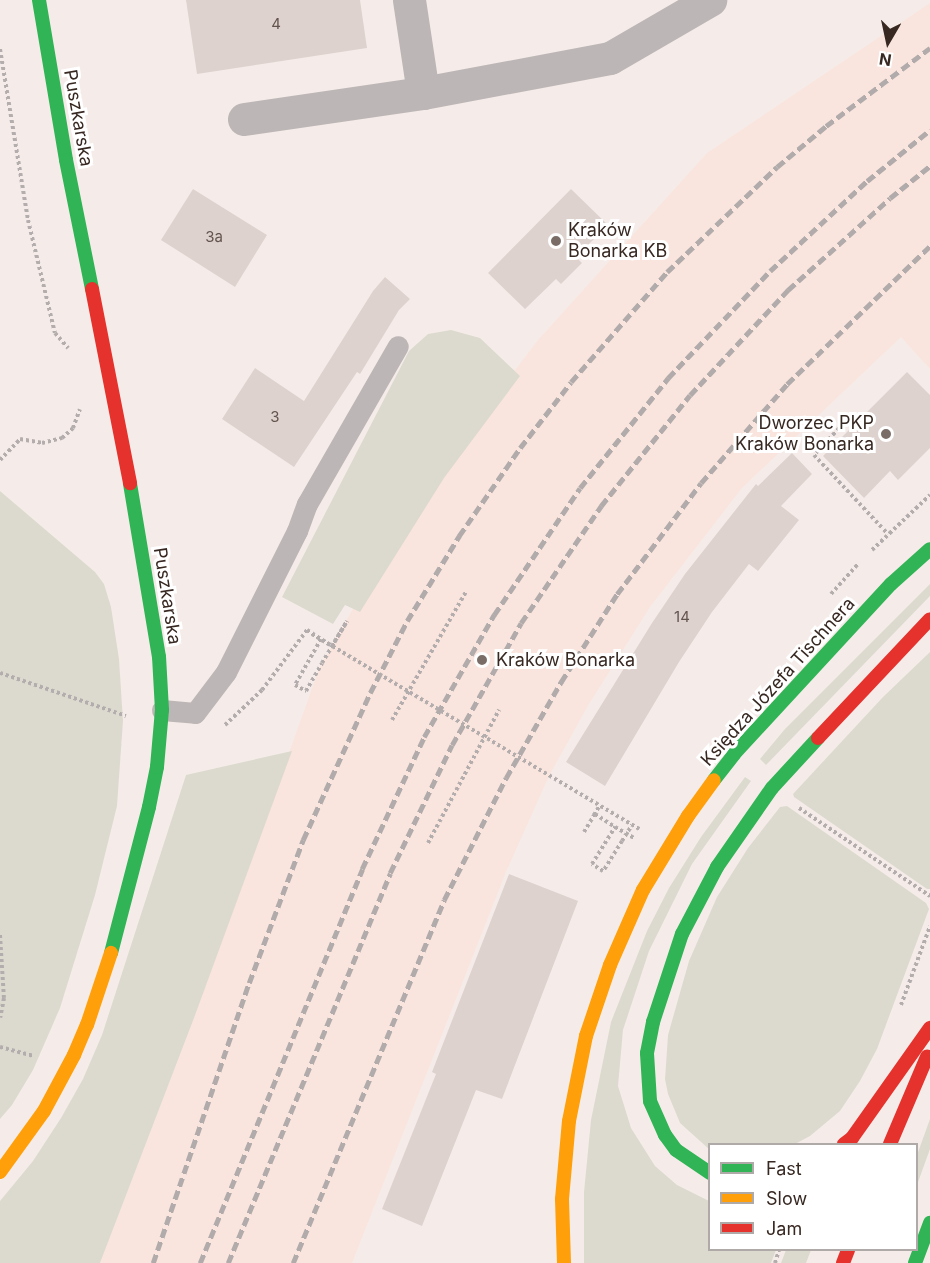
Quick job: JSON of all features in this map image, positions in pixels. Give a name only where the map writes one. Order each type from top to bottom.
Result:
[{"type":"main road","name":"Puszkarska","points":[[0,1172],[44,1111],[74,1055],[90,1017],[109,961],[149,807],[157,768],[162,710],[159,657],[142,550],[119,419],[66,160],[39,0]]},
{"type":"main road","name":"Księdza Józefa Tischnera","points":[[564,1263],[562,1199],[569,1121],[578,1073],[606,975],[644,890],[688,816],[734,754],[891,584],[930,549]]},
{"type":"main road","points":[[708,1172],[676,1150],[665,1136],[650,1101],[647,1082],[647,1053],[653,1022],[682,934],[717,867],[772,788],[917,630],[930,619]]},
{"type":"main road","points":[[845,1143],[852,1138],[930,1028]]},
{"type":"main road","points":[[890,1143],[930,1050]]},
{"type":"main road","points":[[915,1263],[930,1223]]},
{"type":"street","points":[[409,0],[423,93]]},
{"type":"street","points":[[244,119],[423,93],[610,58],[705,2]]},
{"type":"lane","points":[[162,710],[195,713],[226,672],[297,531],[307,504],[398,346]]},
{"type":"path","points":[[0,49],[28,220],[55,333],[72,353]]},
{"type":"path","points":[[0,460],[20,439],[48,442],[68,434],[77,421],[78,397]]},
{"type":"path","points":[[843,424],[814,455],[888,534]]},
{"type":"path","points":[[392,720],[466,592]]},
{"type":"path","points":[[321,639],[295,685],[306,691],[347,621]]},
{"type":"path","points":[[219,730],[240,713],[262,690],[307,630],[332,646]]},
{"type":"path","points":[[312,634],[639,829]]},
{"type":"path","points":[[0,674],[126,716]]},
{"type":"path","points":[[428,843],[499,710]]},
{"type":"path","points":[[600,805],[584,831],[595,814],[639,842]]},
{"type":"path","points":[[798,807],[930,896]]},
{"type":"path","points":[[615,827],[592,864],[603,871],[632,825]]},
{"type":"path","points":[[0,934],[4,998],[0,1018]]},
{"type":"path","points":[[0,1047],[42,1059]]},
{"type":"shaded area","points":[[930,3],[930,369],[901,337],[742,488],[650,607],[589,704],[549,776],[506,872],[352,1263],[100,1263],[194,1018],[319,669],[411,506],[538,340],[707,153]]},
{"type":"shaded area","points":[[451,330],[480,338],[520,376],[444,478],[360,612],[345,605],[333,624],[282,597],[409,351],[428,334]]},
{"type":"shaded area","points":[[0,491],[95,572],[104,584],[111,607],[119,659],[123,721],[117,806],[95,895],[60,1008],[33,1070],[12,1105],[0,1119]]},
{"type":"shaded area","points":[[930,584],[930,596],[766,765],[760,759],[785,729]]},
{"type":"shaded area","points":[[930,652],[930,889],[927,889],[794,797],[793,794],[883,697]]},
{"type":"shaded area","points":[[292,751],[194,1018],[100,1263],[0,1263],[0,1201],[33,1161],[83,1079],[102,1035],[186,775]]},
{"type":"shaded area","points":[[745,777],[751,781],[692,864],[649,951],[623,1030],[618,1086],[631,1128],[655,1166],[677,1185],[708,1200],[708,1251],[776,1251],[771,1263],[584,1263],[584,1192],[591,1120],[611,1022],[647,931],[669,888],[701,837]]},
{"type":"shaded area","points":[[787,806],[926,903],[929,909],[877,1049],[860,1081],[840,1111],[810,1136],[797,1143],[708,1143],[708,1148],[680,1123],[668,1094],[665,1079],[668,1035],[689,961],[717,897],[748,848],[780,807]]},
{"type":"shaded area","points":[[930,1119],[930,1149],[918,1182],[918,1152]]},
{"type":"shaded area","points":[[786,1251],[811,1251],[806,1263],[781,1263]]},
{"type":"building","points":[[186,0],[360,0],[367,48],[197,74]]},
{"type":"building","points":[[193,189],[267,235],[235,287],[161,240]]},
{"type":"building","name":"Kraków Bonarka KB","points":[[571,189],[608,225],[576,257],[582,263],[561,284],[556,279],[525,309],[488,273]]},
{"type":"building","points":[[385,277],[410,299],[399,310],[360,374],[357,372],[294,467],[222,419],[255,368],[304,401],[373,291]]},
{"type":"building","name":"Dworzec PKP Kraków Bonarka","points":[[907,372],[930,395],[930,448],[898,480],[890,471],[864,498],[823,456]]},
{"type":"building","points":[[792,453],[812,474],[781,506],[799,520],[758,571],[749,564],[712,612],[679,662],[605,786],[566,762],[685,574],[756,484],[758,486]]},
{"type":"building","points":[[509,874],[578,901],[502,1099],[476,1090],[422,1226],[382,1209],[436,1074],[432,1072]]},
{"type":"railway","points":[[153,1263],[249,983],[303,840],[370,693],[407,621],[459,536],[520,448],[571,382],[667,272],[777,167],[826,126],[930,48]]},
{"type":"railway","points":[[200,1263],[362,869],[424,737],[494,615],[580,488],[668,378],[770,271],[867,181],[930,130]]},
{"type":"railway","points":[[228,1263],[390,873],[452,745],[521,623],[601,506],[690,395],[788,290],[890,198],[930,166]]},
{"type":"railway","points":[[293,1263],[444,900],[506,778],[561,682],[617,594],[701,483],[787,384],[930,246]]},
{"type":"traffic: fast","points":[[39,0],[66,160],[92,289]]},
{"type":"traffic: fast","points":[[111,953],[149,807],[157,767],[162,710],[159,657],[130,483]]},
{"type":"traffic: fast","points":[[714,780],[734,754],[891,584],[930,549]]},
{"type":"traffic: fast","points":[[708,1172],[676,1150],[665,1135],[650,1101],[647,1053],[653,1022],[682,934],[717,867],[772,788],[818,738]]},
{"type":"traffic: fast","points":[[915,1263],[930,1223]]},
{"type":"traffic: slow","points":[[564,1263],[562,1199],[569,1121],[586,1036],[610,965],[643,890],[688,816],[714,780]]},
{"type":"traffic: slow","points":[[0,1172],[44,1111],[74,1055],[87,1025],[111,953]]},
{"type":"traffic: jam","points":[[92,289],[130,483]]},
{"type":"traffic: jam","points":[[818,738],[930,619]]},
{"type":"traffic: jam","points":[[845,1143],[852,1138],[930,1028]]},
{"type":"traffic: jam","points":[[890,1143],[927,1057]]},
{"type":"traffic: jam","points":[[843,1263],[848,1251]]},
{"type":"place","name":"Kraków Bonarka KB","points":[[556,241]]},
{"type":"place","name":"Dworzec PKP Kraków Bonarka","points":[[886,434]]},
{"type":"place","name":"Kraków Bonarka","points":[[482,660]]}]
